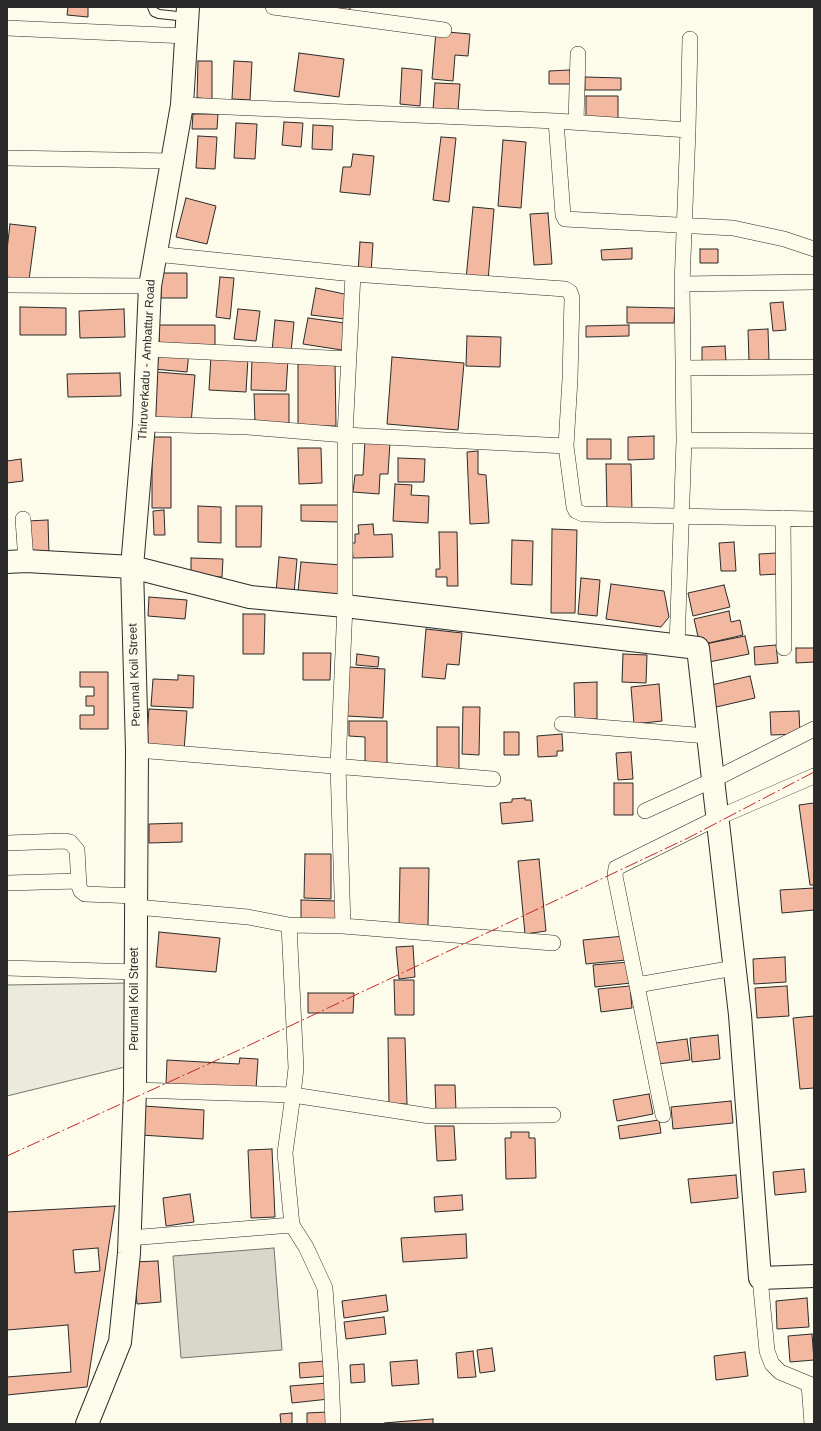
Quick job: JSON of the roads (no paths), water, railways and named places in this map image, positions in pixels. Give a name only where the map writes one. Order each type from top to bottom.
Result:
[{"type":"street","points":[[273,7],[444,30]]},
{"type":"street","points":[[7,28],[187,20]]},
{"type":"street","name":"Thiruverkadu - Ambattur Road","points":[[132,567],[144,424],[150,286],[182,105],[187,20]]},
{"type":"street","points":[[677,646],[684,440],[682,284],[690,39]]},
{"type":"street","points":[[576,122],[578,54]]},
{"type":"street","points":[[182,105],[556,120],[688,130]]},
{"type":"street","points":[[556,120],[563,215],[565,219],[685,224],[733,228],[784,239],[814,249]]},
{"type":"street","points":[[7,158],[172,161]]},
{"type":"street","points":[[155,254],[353,274],[565,289],[570,292],[572,298],[570,379],[566,446],[574,507],[578,513],[814,519]]},
{"type":"street","points":[[343,926],[338,766],[345,606],[345,435],[353,274]]},
{"type":"street","points":[[682,284],[814,282]]},
{"type":"street","points":[[7,285],[150,286]]},
{"type":"street","points":[[147,348],[349,359]]},
{"type":"street","points":[[683,368],[814,367]]},
{"type":"street","points":[[144,424],[248,427],[345,435],[566,446]]},
{"type":"street","points":[[684,440],[814,441]]},
{"type":"street","points":[[783,518],[784,648]]},
{"type":"street","points":[[23,519],[16,562],[132,567],[250,597],[345,606],[698,648],[740,1015],[767,1351],[772,1364],[780,1372],[788,1377],[811,1384],[812,1424]]},
{"type":"street","name":"Perumal Koil Street","points":[[87,1424],[120,1342],[129,1238],[135,1090],[137,750],[132,567]]},
{"type":"street","points":[[562,724],[707,736]]},
{"type":"street","points":[[645,811],[712,780],[814,729]]},
{"type":"street","points":[[137,750],[493,779]]},
{"type":"street","points":[[663,1115],[615,876],[616,868],[717,818],[814,776]]},
{"type":"street","points":[[7,843],[70,842],[77,850],[78,881],[81,891],[86,894],[248,917],[289,925],[343,926],[553,943]]},
{"type":"street","points":[[7,883],[78,881]]},
{"type":"street","points":[[289,925],[296,1068],[285,1153],[292,1224],[306,1247],[325,1288],[333,1424]]},
{"type":"street","points":[[7,968],[136,972]]},
{"type":"street","points":[[637,985],[734,968]]},
{"type":"street","points":[[135,1090],[292,1095],[430,1116],[552,1114]]},
{"type":"street","points":[[129,1238],[292,1224]]},
{"type":"street","points":[[760,1278],[814,1276]]},
{"type":"lane","points":[[152,7],[154,12],[159,14],[187,20]]}]
